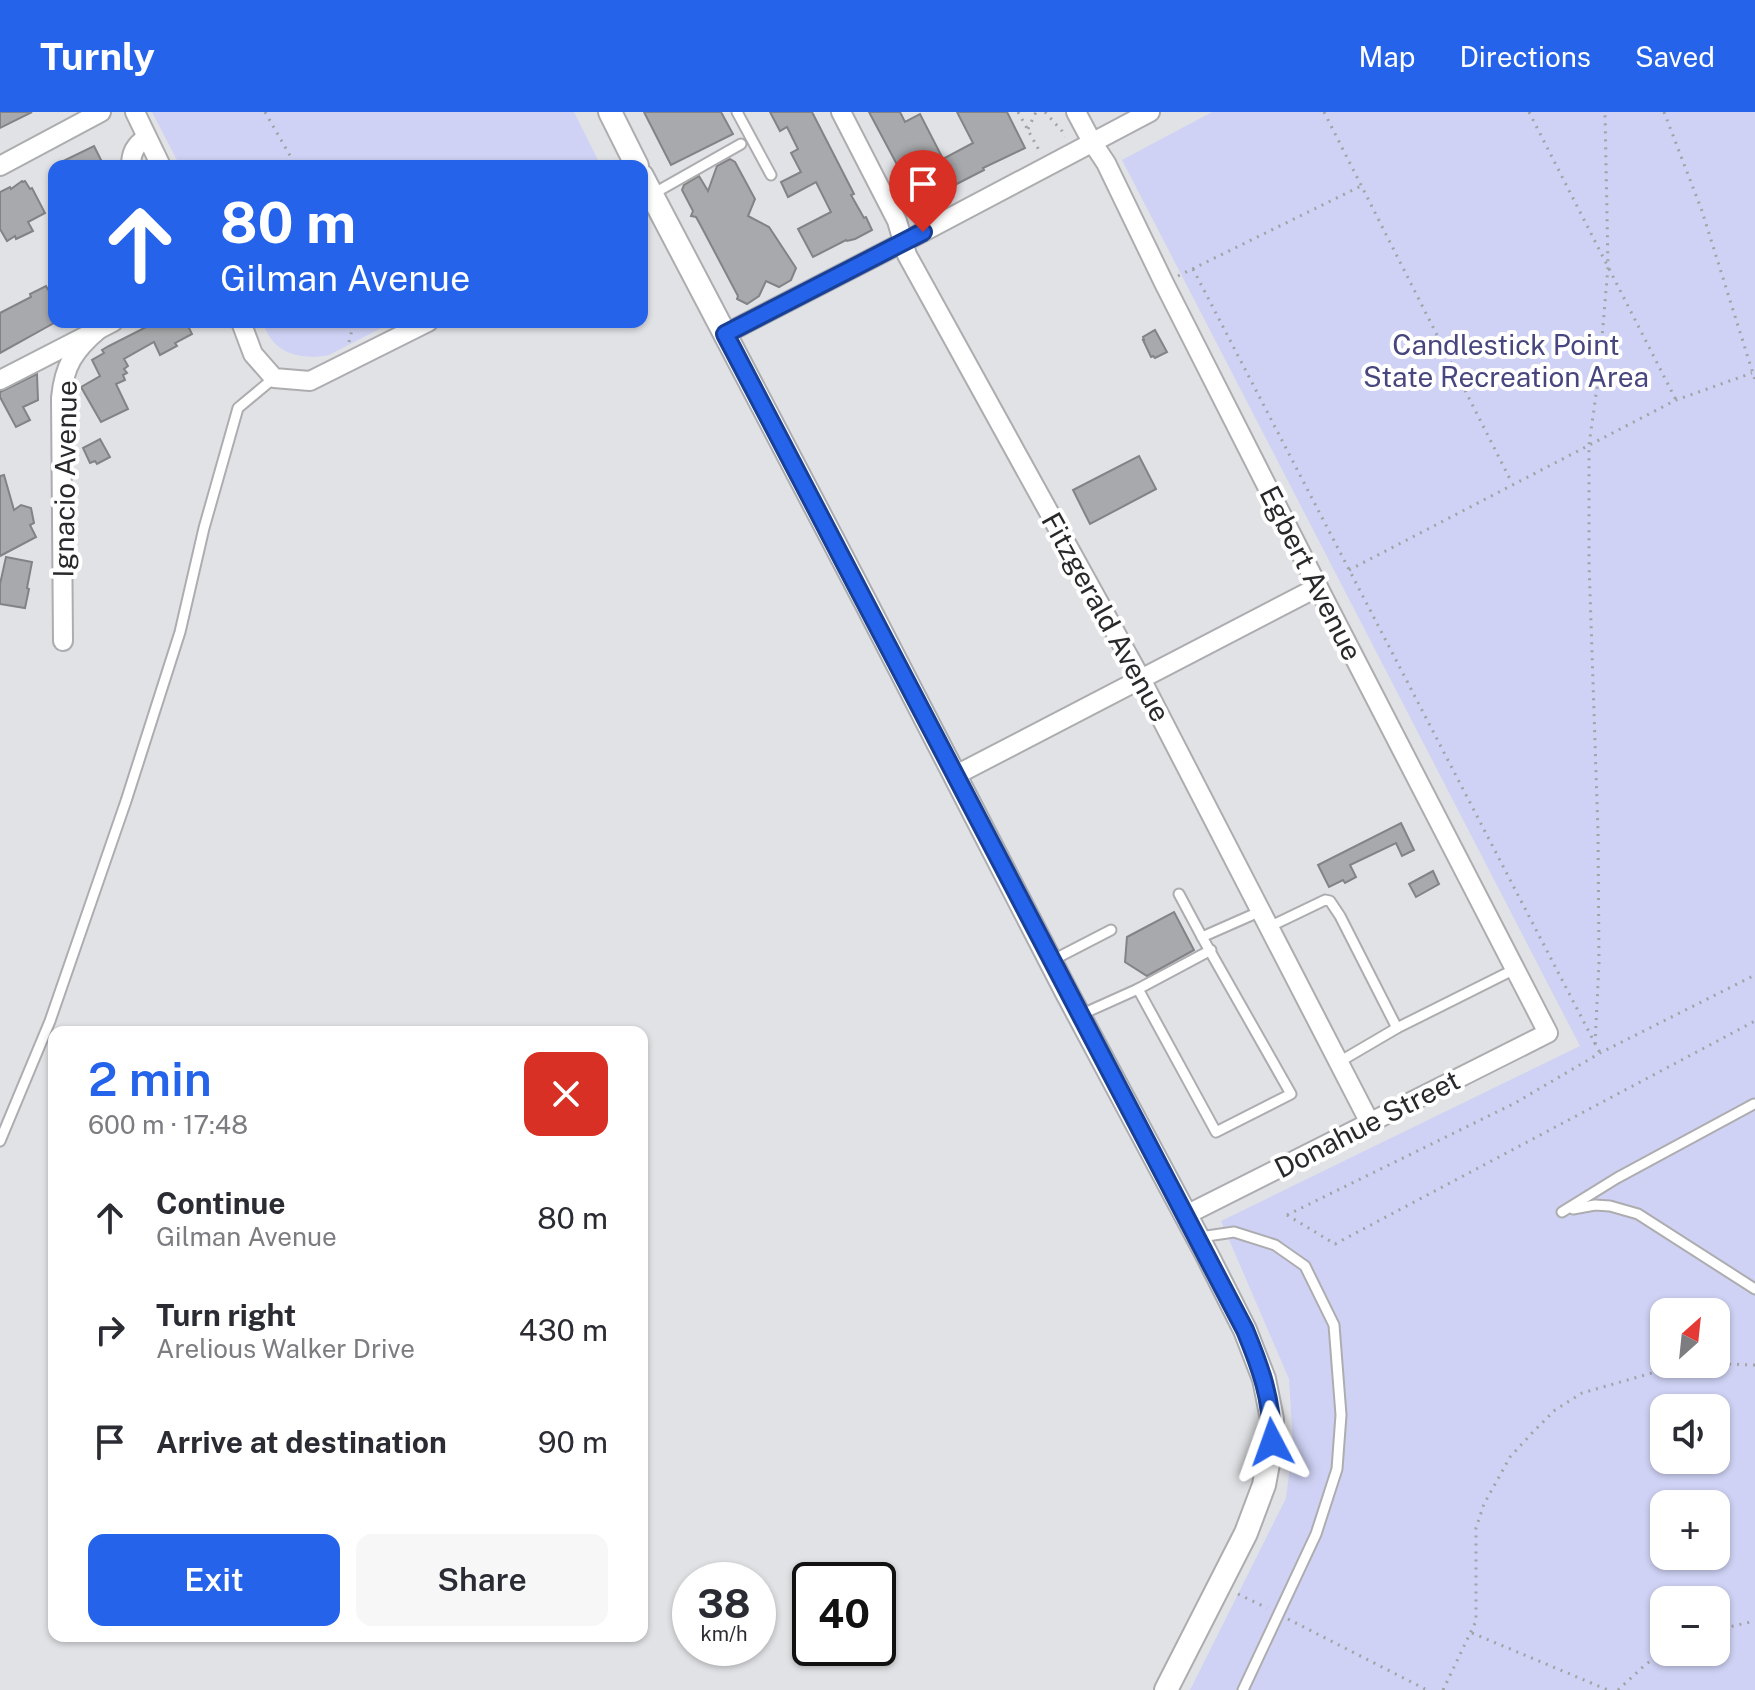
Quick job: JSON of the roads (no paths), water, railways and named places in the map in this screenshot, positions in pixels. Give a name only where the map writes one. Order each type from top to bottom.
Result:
[{"type":"street","points":[[0,166],[101,112]]},
{"type":"street","points":[[135,112],[158,160]]},
{"type":"street","points":[[610,112],[634,160]]},
{"type":"street","name":"Fitzgerald Avenue","points":[[841,112],[897,221],[907,255],[1141,679],[1370,1123]]},
{"type":"street","name":"Egbert Avenue","points":[[1076,112],[1106,163],[1318,587],[1548,1033]]},
{"type":"street","points":[[725,334],[1150,112]]},
{"type":"street","points":[[132,160],[134,149],[146,138]]},
{"type":"street","points":[[648,196],[725,334],[956,775],[1202,1246],[1257,1360],[1272,1419],[1272,1442],[1264,1485],[1246,1533],[1166,1690]]},
{"type":"street","points":[[0,380],[102,328]]},
{"type":"street","name":"Ignacio Avenue","points":[[63,641],[63,381],[74,354],[103,328]]},
{"type":"street","points":[[243,328],[253,354],[274,378],[310,381],[416,328]]},
{"type":"street","points":[[956,775],[1318,587]]},
{"type":"street","name":"Donahue Street","points":[[1186,1215],[1548,1033]]},
{"type":"lane","points":[[737,112],[771,175]]},
{"type":"lane","points":[[648,196],[741,144]]},
{"type":"lane","points":[[0,1141],[50,1021],[126,801],[180,632],[204,528],[238,408],[274,378]]},
{"type":"lane","points":[[1138,989],[1216,1132],[1291,1094],[1179,894]]},
{"type":"lane","points":[[1202,937],[1330,901],[1397,1028]]},
{"type":"lane","points":[[1051,961],[1111,930]]},
{"type":"lane","points":[[1080,1015],[1138,989],[1211,950]]},
{"type":"lane","points":[[1339,1062],[1397,1028],[1515,969]]},
{"type":"lane","points":[[1754,1104],[1658,1155],[1562,1212],[1581,1207],[1610,1206],[1638,1214],[1755,1289]]},
{"type":"lane","points":[[1202,1246],[1234,1232],[1275,1245],[1305,1266],[1334,1325],[1341,1415],[1337,1469],[1316,1534],[1243,1690]]},
{"type":"park label","name":"Candlestick Point State Recreation Area","points":[[1506,361]]}]
